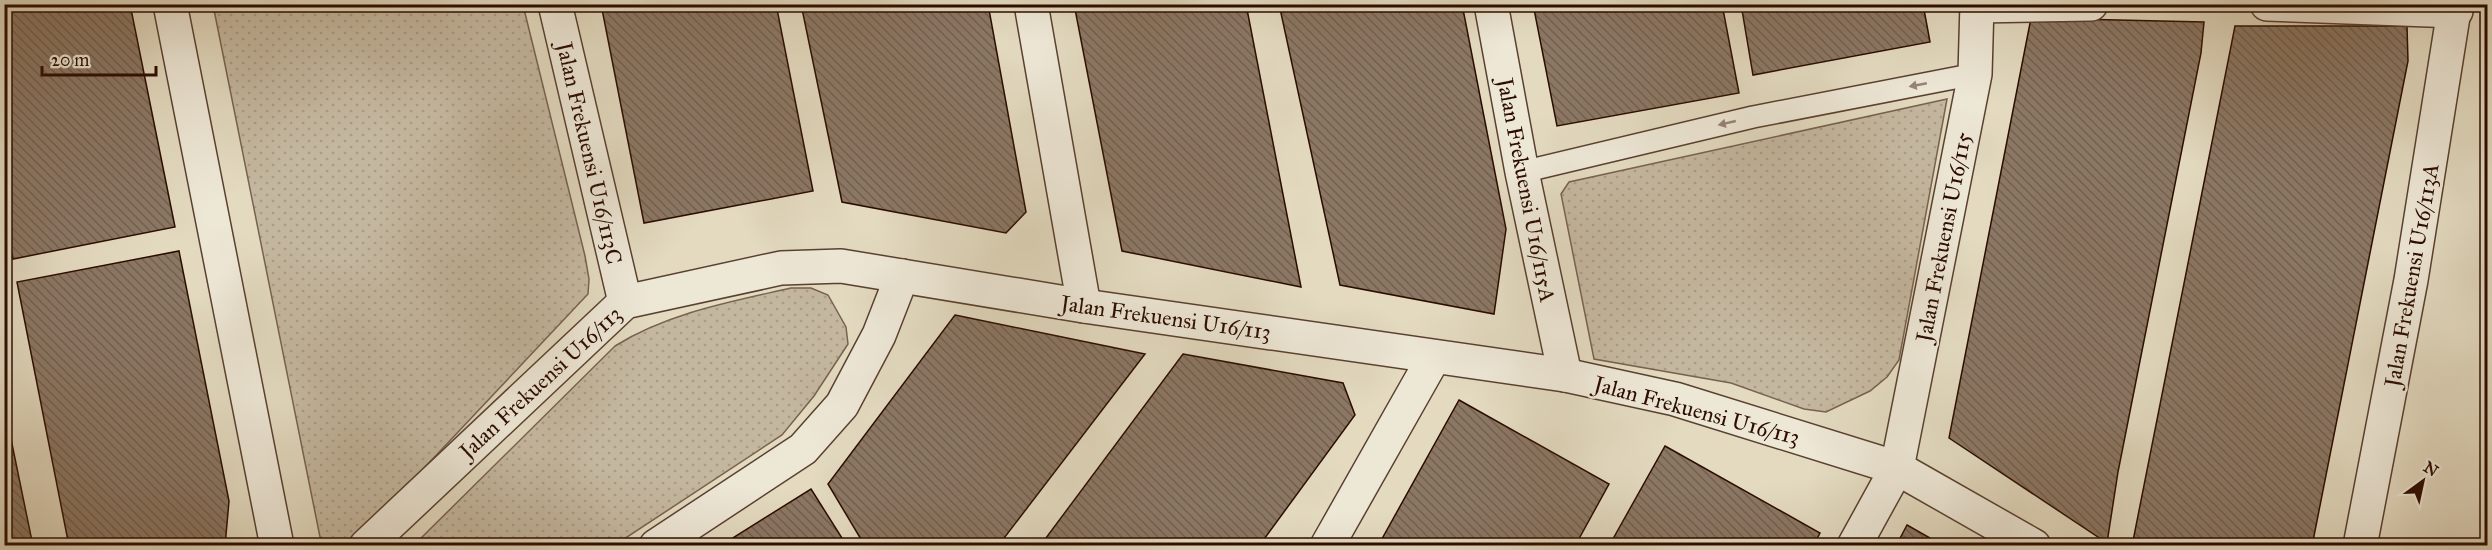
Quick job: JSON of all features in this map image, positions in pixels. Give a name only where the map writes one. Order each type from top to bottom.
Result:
[{"type":"street","points":[[170,4],[277,546]]},
{"type":"street","name":"Jalan Frekuensi U16/113C","points":[[555,4],[624,302]]},
{"type":"street","points":[[1031,4],[1084,306]]},
{"type":"street","name":"Jalan Frekuensi U16/115A","points":[[1491,4],[1522,172],[1565,375]]},
{"type":"street","points":[[1977,5],[2091,4]]},
{"type":"street","points":[[2267,4],[2455,8]]},
{"type":"street","name":"Jalan Frekuensi U16/115","points":[[1854,546],[1897,468],[1975,74],[1977,5]]},
{"type":"street","name":"Jalan Frekuensi U16/113A","points":[[2360,546],[2411,280],[2455,8]]},
{"type":"street","name":"Jalan Frekuensi U16/113","points":[[366,546],[624,302],[781,268],[841,266],[1084,306],[1565,375],[1675,399],[1897,468],[2034,546]]},
{"type":"street","points":[[656,546],[803,449],[842,405],[879,335],[902,276]]},
{"type":"street","points":[[1327,546],[1434,357]]},
{"type":"lane","points":[[1522,172],[1753,117],[1975,74]]},
{"type":"shaded area","points":[[213,5],[523,5],[585,256],[589,279],[588,294],[378,517],[345,545],[326,545],[320,537]]},
{"type":"shaded area","points":[[1947,99],[1899,360],[1887,377],[1870,391],[1826,412],[1804,409],[1731,383],[1594,359],[1561,194],[1569,182]]},
{"type":"shaded area","points":[[791,288],[811,288],[828,295],[846,327],[848,344],[814,396],[782,435],[615,545],[414,545],[615,346],[656,325],[678,317]]},
{"type":"building","points":[[4,4],[130,4],[175,227],[13,259],[4,219]]},
{"type":"building","points":[[601,4],[776,4],[813,191],[644,223]]},
{"type":"building","points":[[801,4],[988,4],[1026,212],[1006,233],[842,202]]},
{"type":"building","points":[[1074,4],[1246,4],[1301,287],[1122,251]]},
{"type":"building","points":[[1279,4],[1462,4],[1506,229],[1494,314],[1340,285]]},
{"type":"building","points":[[1533,4],[1722,4],[1739,93],[1557,126]]},
{"type":"building","points":[[1741,4],[1923,4],[1930,42],[1753,75]]},
{"type":"building","points":[[2031,18],[2204,22],[2201,53],[2118,472],[2107,543],[1949,438]]},
{"type":"building","points":[[2235,26],[2407,26],[2408,61],[2312,546],[2132,546]]},
{"type":"building","points":[[179,251],[229,501],[225,546],[69,546],[17,282]]},
{"type":"building","points":[[955,315],[1145,354],[998,546],[865,546],[828,484]]},
{"type":"building","points":[[1183,354],[1343,383],[1355,415],[1259,546],[1040,546]]},
{"type":"building","points":[[1459,400],[1609,484],[1575,546],[1378,546]]},
{"type":"building","points":[[4,405],[33,546],[4,546]]},
{"type":"building","points":[[1665,446],[1820,533],[1813,546],[1609,546]]},
{"type":"building","points":[[811,489],[847,546],[720,546]]},
{"type":"building","points":[[1907,525],[1944,546],[1896,546]]}]
